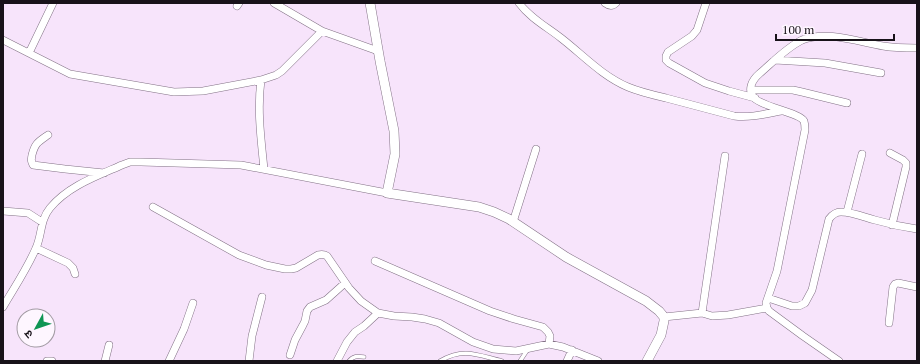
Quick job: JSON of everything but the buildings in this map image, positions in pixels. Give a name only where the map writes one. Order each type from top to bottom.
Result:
[{"type":"street","points":[[29,53],[53,3]]},
{"type":"street","points":[[274,3],[322,31],[378,51]]},
{"type":"street","points":[[370,3],[394,131],[395,154],[387,193]]},
{"type":"street","points":[[519,3],[526,12],[561,38],[587,61],[628,87],[734,116],[753,116],[781,111]]},
{"type":"street","points":[[605,3],[612,6],[616,3]]},
{"type":"street","points":[[706,3],[697,30],[692,36],[668,52],[666,60],[669,64],[705,83],[755,98]]},
{"type":"street","points":[[3,40],[70,74],[174,92],[203,91],[261,80],[276,75],[282,71],[322,31]]},
{"type":"street","points":[[839,361],[769,311],[767,308],[766,302],[777,271],[805,130],[803,119],[759,101],[751,93],[751,86],[757,76],[789,48],[802,40],[813,36],[830,36],[885,46],[917,48]]},
{"type":"street","points":[[775,60],[825,63],[881,74]]},
{"type":"street","points":[[261,80],[259,112],[264,169]]},
{"type":"street","points":[[751,90],[793,90],[847,103]]},
{"type":"street","points":[[48,135],[34,147],[31,160],[33,165],[104,173]]},
{"type":"street","points":[[513,222],[536,149]]},
{"type":"street","points":[[890,153],[906,163],[892,224]]},
{"type":"street","points":[[847,212],[862,154]]},
{"type":"street","points":[[702,313],[726,156]]},
{"type":"street","points":[[3,307],[36,248],[42,222],[49,208],[70,189],[130,162],[241,165],[387,193],[479,207],[494,212],[513,222],[566,257],[646,301],[660,311],[664,317],[661,335],[647,361]]},
{"type":"street","points":[[153,207],[240,255],[266,265],[291,269],[296,268],[318,255],[324,254],[327,256],[349,288],[361,301],[378,313],[425,319],[439,323],[473,342],[493,349],[516,351],[549,344],[572,350],[598,361]]},
{"type":"street","points":[[3,211],[28,213],[42,222]]},
{"type":"street","points":[[768,298],[792,306],[799,306],[805,303],[812,290],[829,220],[831,216],[835,214],[847,212],[917,229]]},
{"type":"street","points":[[36,248],[68,263],[73,268],[75,274]]},
{"type":"street","points":[[375,261],[490,311],[543,327],[550,336],[549,344]]},
{"type":"street","points":[[290,355],[294,340],[305,321],[308,309],[326,300],[345,283]]},
{"type":"street","points":[[889,323],[893,287],[895,284],[898,283],[917,287]]},
{"type":"street","points":[[249,361],[252,336],[262,297]]},
{"type":"street","points":[[169,361],[184,329],[193,303]]},
{"type":"street","points":[[664,317],[702,313],[712,316],[728,315],[767,308]]},
{"type":"street","points":[[337,361],[347,342],[355,332],[378,313]]},
{"type":"street","points":[[105,361],[109,345]]},
{"type":"street","points":[[567,361],[572,350]]},
{"type":"lane","points":[[520,361],[529,348]]},
{"type":"lane","points":[[440,361],[447,357],[461,353],[470,353],[502,361]]},
{"type":"lane","points":[[349,361],[353,357],[364,357]]}]
